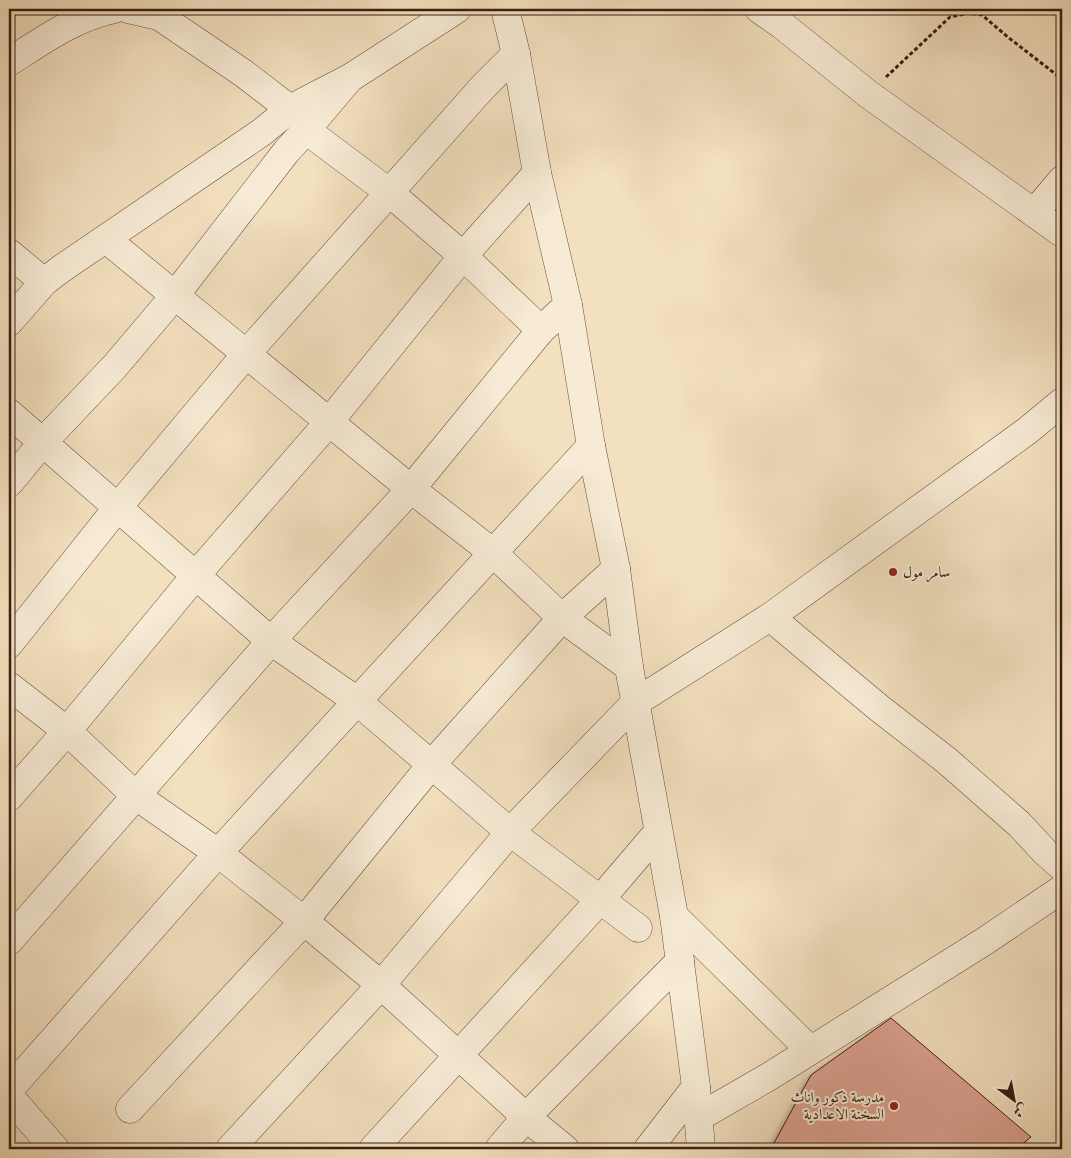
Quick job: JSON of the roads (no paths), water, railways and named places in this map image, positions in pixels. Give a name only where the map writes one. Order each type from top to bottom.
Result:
[{"type":"street","points":[[9,62],[65,27],[99,12],[114,9]]},
{"type":"street","points":[[128,9],[159,16],[243,73],[290,109]]},
{"type":"street","points":[[9,322],[44,282],[262,132],[290,109],[350,78],[456,9]]},
{"type":"street","points":[[505,9],[516,54],[536,173],[568,306],[591,446],[616,569],[629,667],[674,916],[696,1087],[700,1149]]},
{"type":"street","points":[[759,9],[782,25],[868,94],[1062,233]]},
{"type":"street","points":[[9,644],[118,507],[247,353],[482,88],[516,54]]},
{"type":"street","points":[[9,483],[42,442],[115,366],[176,294],[286,152],[350,78]]},
{"type":"street","points":[[306,130],[390,192],[463,256],[541,330]]},
{"type":"street","points":[[262,132],[286,152]]},
{"type":"street","points":[[9,797],[329,422],[463,256],[536,173]]},
{"type":"street","points":[[1034,213],[1062,180]]},
{"type":"street","points":[[106,239],[176,294],[411,489],[492,552],[562,618],[629,667]]},
{"type":"street","points":[[9,253],[44,282]]},
{"type":"street","points":[[9,941],[135,794],[271,641],[411,489],[541,330],[568,306]]},
{"type":"street","points":[[230,1149],[381,985],[510,832],[636,702],[770,617],[1027,430],[1062,402]]},
{"type":"street","points":[[9,413],[271,641],[356,701],[510,832],[599,901],[638,928]]},
{"type":"street","points":[[9,1090],[218,853],[591,446]]},
{"type":"street","points":[[130,1109],[304,921],[432,764],[562,618],[616,569]]},
{"type":"street","points":[[770,617],[879,708],[946,760],[1019,824],[1062,867]]},
{"type":"street","points":[[9,686],[67,731],[135,794],[218,853],[381,985],[526,1117],[565,1149]]},
{"type":"street","points":[[373,1149],[599,901],[658,832]]},
{"type":"street","points":[[699,1117],[985,942],[1062,889]]},
{"type":"street","points":[[674,916],[810,1050]]},
{"type":"street","points":[[499,1149],[526,1117],[680,961]]},
{"type":"street","points":[[648,1149],[696,1087]]},
{"type":"street","points":[[9,1096],[55,1149]]},
{"type":"place","name":"سامر مول","points":[[893,572]]},
{"type":"place","name":"مدرسة ذكور واناث السخنة الاعدادية","points":[[894,1106]]}]
